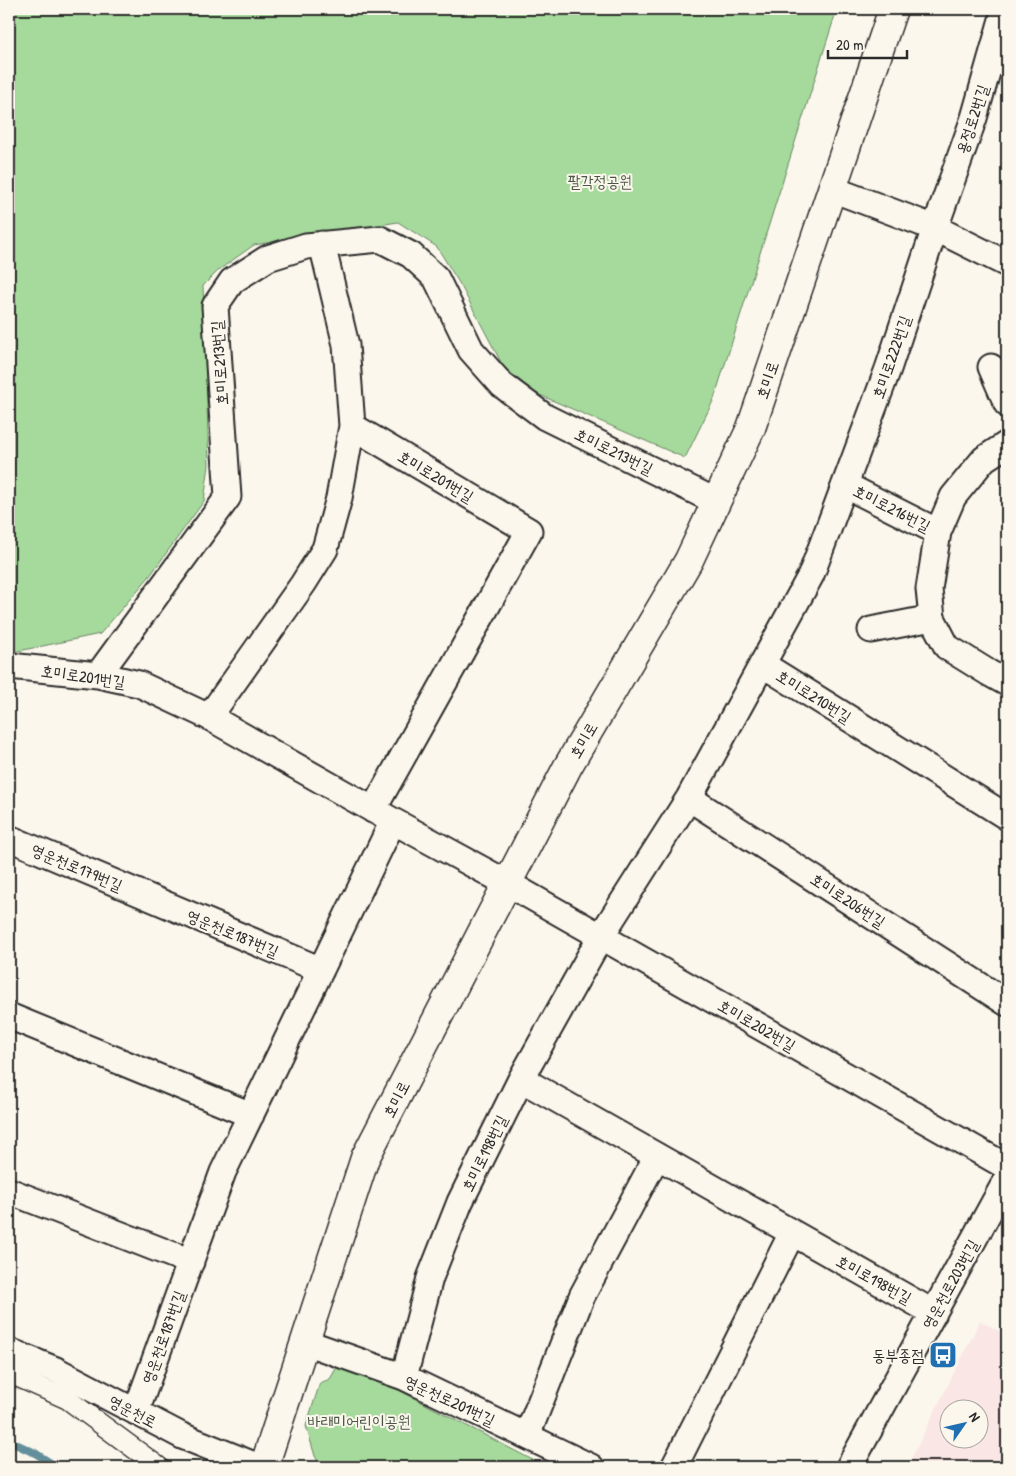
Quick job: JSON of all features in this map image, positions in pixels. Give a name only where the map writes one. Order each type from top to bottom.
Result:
[{"type":"street","name":"호미로","points":[[264,1467],[366,1158],[568,766],[689,560],[751,428],[893,9]]},
{"type":"street","name":"용정로2번길","points":[[935,228],[974,118],[1005,9]]},
{"type":"street","points":[[832,189],[935,228],[1007,264]]},
{"type":"street","name":"호미로222번길","points":[[845,485],[888,369],[935,228]]},
{"type":"street","name":"호미로213번길","points":[[98,675],[228,497],[215,306],[232,281],[268,258],[306,246],[380,239],[410,255],[436,278],[471,350],[502,385],[545,417],[717,502]]},
{"type":"street","points":[[209,717],[303,584],[325,549],[339,498],[352,426],[346,345],[322,244]]},
{"type":"street","points":[[991,366],[1007,404]]},
{"type":"street","name":"호미로201번길","points":[[352,426],[529,531],[383,815]]},
{"type":"street","name":"호미로216번길","points":[[1007,444],[984,459],[953,497],[938,532],[929,589],[932,618],[947,647],[989,674],[1007,683]]},
{"type":"street","name":"호미로216번길","points":[[845,485],[938,532]]},
{"type":"street","name":"호미로210번길","points":[[845,485],[811,575],[762,664],[1007,817]]},
{"type":"street","points":[[871,630],[932,618]]},
{"type":"street","points":[[521,1079],[601,936],[689,798],[762,664]]},
{"type":"street","name":"호미로201번길","points":[[9,668],[98,675],[139,684],[209,717],[508,883]]},
{"type":"street","name":"호미로206번길","points":[[689,798],[1007,1003]]},
{"type":"street","name":"영운천로187번길","points":[[136,1412],[223,1172],[321,970],[383,815]]},
{"type":"street","name":"영운천로179번길","points":[[9,838],[145,896]]},
{"type":"street","name":"호미로202번길","points":[[508,883],[1007,1167]]},
{"type":"street","name":"영운천로187번길","points":[[145,896],[321,970]]},
{"type":"street","points":[[9,1016],[251,1115]]},
{"type":"street","name":"호미로198번길","points":[[404,1377],[430,1278],[456,1211],[521,1079],[934,1313]]},
{"type":"street","points":[[527,1436],[582,1296],[657,1156]]},
{"type":"street","name":"영운천로203번길","points":[[849,1467],[1007,1179]]},
{"type":"street","points":[[9,1191],[191,1262]]},
{"type":"street","points":[[674,1467],[792,1233]]},
{"type":"street","name":"영운천로201번길","points":[[305,1342],[404,1377],[591,1467]]},
{"type":"street","name":"영운천로","points":[[9,1351],[56,1370],[182,1436],[259,1467]]},
{"type":"street","points":[[9,1373],[67,1399],[159,1467]]},
{"type":"shaded area","name":"동부종점","points":[[980,1321],[1007,1335],[1007,1467],[907,1467],[938,1405],[938,1448],[988,1448],[988,1398],[942,1398]]},
{"type":"green space","name":"팔각정공원","points":[[9,9],[837,9],[714,399],[685,458],[533,392],[503,366],[461,286],[437,247],[398,222],[254,245],[220,269],[203,286],[209,465],[204,501],[149,577],[100,634],[9,653]]},
{"type":"green space","name":"바래미어린이공원","points":[[341,1360],[546,1467],[321,1467],[315,1456],[306,1426],[320,1383],[330,1379]]},
{"type":"waterway","points":[[9,1441],[35,1453],[57,1467]]},
{"type":"place","name":"동부종점","points":[[943,1355]]}]
